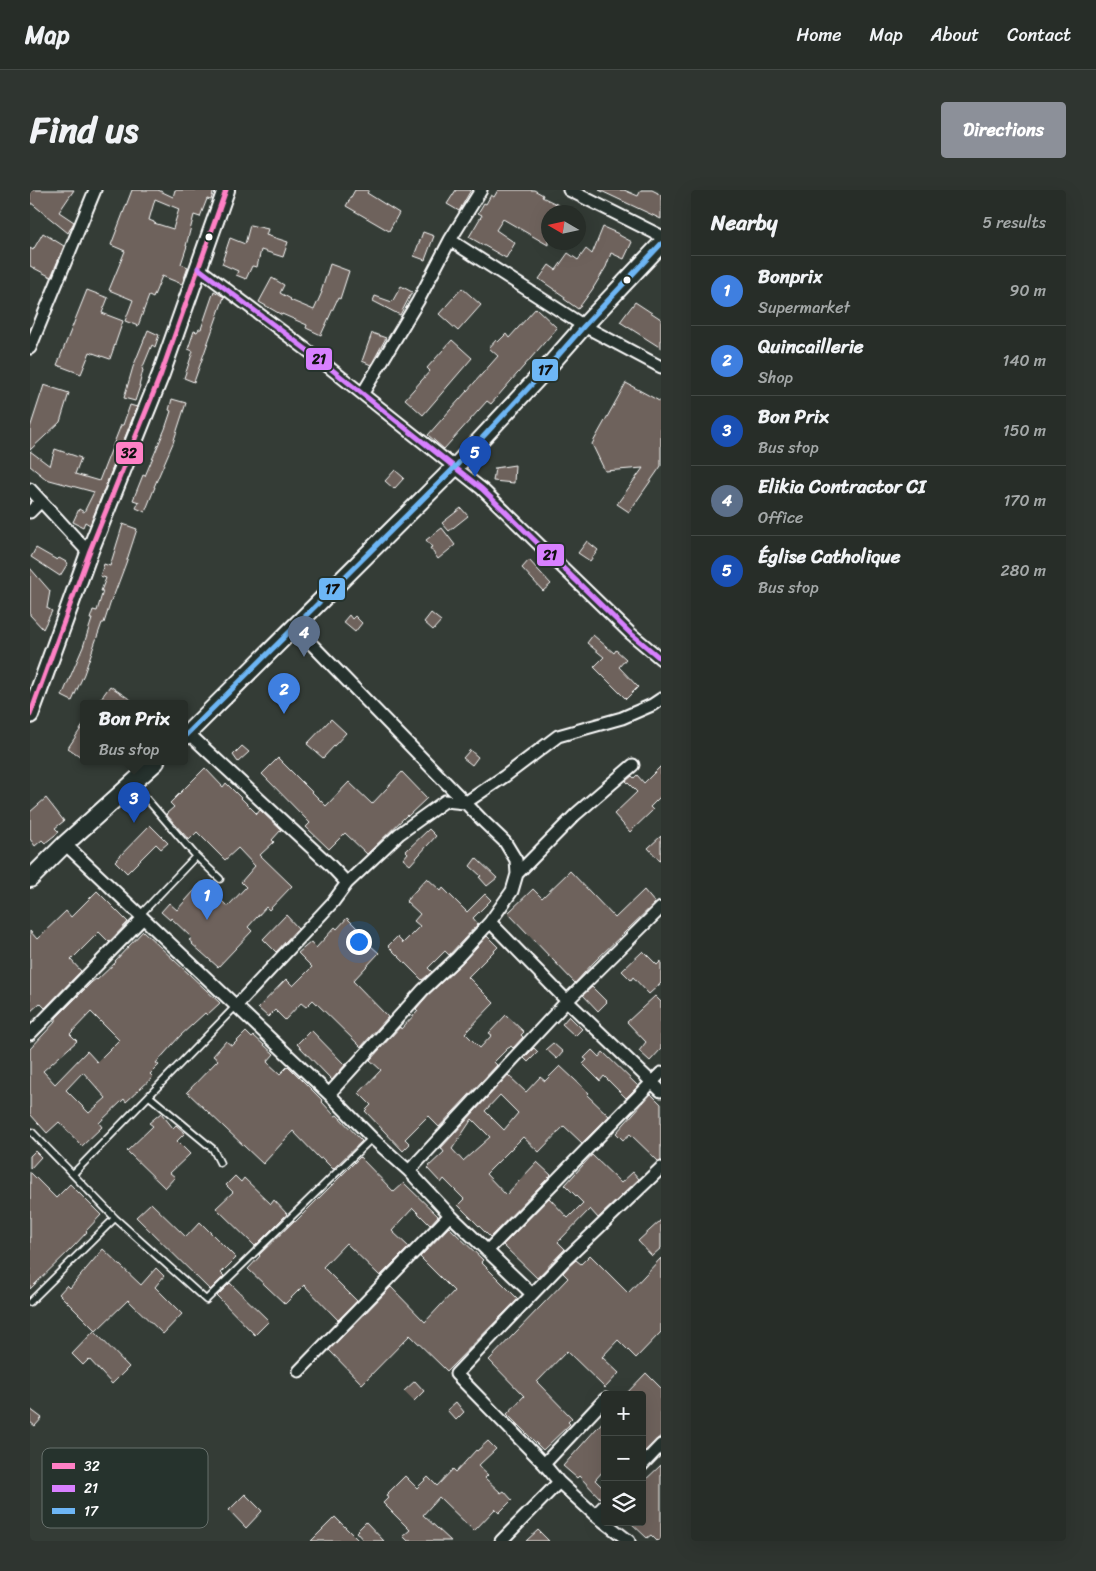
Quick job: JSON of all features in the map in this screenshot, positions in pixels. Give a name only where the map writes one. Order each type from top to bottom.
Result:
[{"type":"street","points":[[30,348],[95,190]]},
{"type":"street","points":[[30,715],[89,553],[161,374],[226,190]]},
{"type":"street","points":[[363,393],[418,300],[450,240],[481,190]]},
{"type":"street","points":[[569,190],[661,236]]},
{"type":"street","points":[[450,240],[584,326],[661,367]]},
{"type":"street","points":[[188,733],[455,467],[661,244]]},
{"type":"street","points":[[198,268],[363,393],[482,489],[630,633],[661,659]]},
{"type":"street","points":[[30,489],[89,553]]},
{"type":"street","points":[[30,512],[41,501]]},
{"type":"street","points":[[295,626],[505,842],[516,860],[516,883],[490,922],[457,958],[423,990],[329,1094]]},
{"type":"street","points":[[236,1006],[333,902],[347,883],[400,834],[431,810],[445,801],[465,803],[558,736],[622,718],[652,705],[661,698]]},
{"type":"street","points":[[188,737],[347,883]]},
{"type":"street","points":[[30,879],[64,844],[153,765]]},
{"type":"street","points":[[517,874],[576,814],[633,765]]},
{"type":"street","points":[[64,844],[329,1094],[532,1294]]},
{"type":"street","points":[[408,1171],[567,1001],[661,908]]},
{"type":"street","points":[[30,1034],[141,917]]},
{"type":"street","points":[[490,922],[567,1001],[661,1091]]},
{"type":"street","points":[[487,1251],[661,1073]]},
{"type":"street","points":[[629,1541],[595,1515],[559,1482],[544,1464],[456,1374],[532,1294],[661,1168]]},
{"type":"street","points":[[299,1371],[450,1215]]},
{"type":"street","points":[[544,1464],[601,1403]]},
{"type":"street","points":[[646,1461],[661,1445]]},
{"type":"street","points":[[501,1541],[559,1482]]},
{"type":"street","points":[[595,1515],[601,1509]]},
{"type":"lane","points":[[133,783],[196,856],[220,879]]},
{"type":"lane","points":[[141,917],[196,856]]},
{"type":"lane","points":[[73,1174],[236,1006]]},
{"type":"lane","points":[[149,1096],[213,1150],[220,1163]]},
{"type":"lane","points":[[31,1133],[115,1218],[206,1300],[372,1138]]},
{"type":"lane","points":[[30,1302],[115,1218]]},
{"type":"building","points":[[30,190],[74,190],[59,212],[74,222],[68,233],[30,202]]},
{"type":"building","points":[[132,190],[158,190],[173,197],[175,190],[214,190],[211,200],[207,199],[200,217],[194,215],[181,264],[188,267],[182,284],[162,276],[153,298],[149,296],[138,326],[125,321],[133,300],[109,290],[125,251],[111,245]],"holes":[[[155,199],[179,209],[173,229],[149,220]]]},
{"type":"building","points":[[355,190],[369,190],[367,193],[399,213],[389,231],[346,206]]},
{"type":"building","points":[[456,190],[471,190],[459,211],[447,204]]},
{"type":"building","points":[[498,190],[534,190],[543,195],[542,197],[559,205],[541,205],[541,241],[503,219],[496,230],[515,243],[506,258],[469,237],[482,215],[478,213],[484,203],[486,204],[491,195],[494,197]]},
{"type":"building","points":[[599,190],[624,190],[638,196],[641,190],[652,190],[661,195],[661,219]]},
{"type":"building","points":[[250,225],[268,229],[266,235],[288,242],[283,257],[261,250],[257,267],[252,266],[246,279],[236,275],[238,271],[222,264],[230,238],[245,244]]},
{"type":"building","points":[[603,227],[632,242],[624,259],[611,253],[606,267],[578,309],[564,299],[565,297],[539,279],[549,265],[556,270],[568,253],[578,260],[586,249],[592,254]]},
{"type":"building","points":[[423,232],[434,236],[425,260],[414,256]]},
{"type":"building","points":[[43,233],[64,246],[51,277],[30,266],[30,248],[33,250]]},
{"type":"building","points":[[330,264],[349,271],[340,299],[338,298],[321,335],[306,328],[307,325],[282,315],[259,302],[272,278],[284,285],[280,293],[290,300],[314,310],[322,292]]},
{"type":"building","points":[[401,286],[412,292],[400,315],[373,301],[375,296],[392,302]]},
{"type":"building","points":[[462,288],[481,305],[458,331],[439,314]]},
{"type":"building","points":[[87,290],[108,298],[102,313],[123,321],[110,359],[90,352],[81,374],[57,365]]},
{"type":"building","points":[[214,291],[224,297],[194,382],[184,378],[193,351],[188,349],[194,331],[197,332],[201,329]]},
{"type":"building","points":[[635,302],[661,319],[661,348],[620,322]]},
{"type":"building","points":[[536,308],[557,328],[491,404],[487,401],[444,449],[428,435],[498,356],[489,348],[496,340],[498,342],[506,334],[509,338]]},
{"type":"building","points":[[148,330],[159,335],[155,347],[152,345],[142,369],[140,386],[135,401],[124,398],[133,367]]},
{"type":"building","points":[[372,333],[386,338],[371,365],[362,361]]},
{"type":"building","points":[[452,340],[472,358],[423,415],[405,399],[430,371],[427,368]]},
{"type":"building","points":[[626,383],[661,402],[661,466],[629,512],[617,504],[643,468],[605,471],[592,444]]},
{"type":"building","points":[[44,385],[69,393],[60,422],[30,450],[30,428]]},
{"type":"building","points":[[172,399],[186,403],[173,443],[145,512],[136,508],[139,502],[133,500],[165,429],[171,411],[169,410]]},
{"type":"building","points":[[130,405],[137,407],[90,525],[85,522],[83,527],[73,522],[79,509],[84,512],[94,492],[46,479],[30,466],[30,451],[50,466],[55,449],[81,458],[75,474],[99,481]]},
{"type":"building","points":[[515,465],[514,483],[493,481],[495,468]]},
{"type":"building","points":[[395,470],[404,478],[394,489],[385,481]]},
{"type":"building","points":[[461,508],[468,516],[449,531],[442,523]]},
{"type":"building","points":[[123,524],[137,529],[104,623],[102,623],[84,674],[72,701],[62,696],[83,647],[93,610],[97,611],[106,578],[100,576],[104,564],[110,566]]},
{"type":"building","points":[[442,528],[455,545],[438,559],[426,540]]},
{"type":"building","points":[[587,541],[598,550],[590,561],[578,553]]},
{"type":"building","points":[[36,548],[57,560],[59,558],[68,563],[60,576],[31,557]]},
{"type":"building","points":[[529,560],[551,584],[543,591],[522,568]]},
{"type":"building","points":[[30,568],[50,591],[47,608],[52,611],[43,629],[30,615]]},
{"type":"building","points":[[431,613],[441,621],[433,630],[424,622]]},
{"type":"building","points":[[349,615],[352,619],[355,616],[362,623],[355,632],[343,622]]},
{"type":"building","points":[[593,635],[614,653],[616,650],[626,659],[619,667],[638,687],[626,699],[594,667],[604,657],[587,643]]},
{"type":"building","points":[[110,686],[131,700],[100,700]]},
{"type":"building","points":[[331,719],[346,733],[323,758],[307,744]]},
{"type":"building","points":[[80,730],[80,756],[68,748]]},
{"type":"building","points":[[242,746],[249,752],[238,762],[233,755]]},
{"type":"building","points":[[470,750],[478,757],[472,765],[463,758]]},
{"type":"building","points":[[278,758],[326,806],[349,782],[372,804],[402,772],[427,798],[367,854],[345,833],[329,849],[306,827],[310,823],[262,774]]},
{"type":"building","points":[[661,766],[661,796],[650,807],[653,810],[630,832],[614,814],[637,792],[626,781],[632,776],[634,778],[637,775],[644,783]]},
{"type":"building","points":[[205,768],[223,787],[226,783],[257,814],[260,810],[281,830],[272,840],[274,842],[260,855],[292,886],[269,910],[266,907],[248,927],[252,931],[218,967],[192,944],[189,940],[192,938],[171,918],[170,920],[161,912],[169,903],[177,910],[202,882],[227,906],[246,887],[241,882],[255,866],[238,848],[225,860],[197,832],[189,840],[166,814],[174,807],[170,803]]},
{"type":"building","points":[[46,798],[64,821],[55,828],[59,832],[45,843],[42,840],[35,846],[30,839],[30,812]]},
{"type":"building","points":[[150,825],[168,843],[161,849],[156,844],[127,873],[115,861]]},
{"type":"building","points":[[429,829],[436,836],[410,865],[403,859],[408,853],[406,851]]},
{"type":"building","points":[[661,836],[661,862],[648,848]]},
{"type":"building","points":[[476,858],[497,878],[487,886],[479,877],[481,876],[470,866]]},
{"type":"building","points":[[570,871],[615,918],[644,890],[655,903],[575,983],[508,913],[533,889],[542,898]]},
{"type":"building","points":[[427,878],[441,891],[443,888],[467,912],[485,894],[491,900],[473,918],[478,924],[449,955],[445,951],[428,968],[432,972],[422,980],[388,946],[397,937],[403,943],[420,926],[414,921],[420,914],[406,901]]},
{"type":"building","points":[[97,891],[128,922],[109,942],[99,932],[71,960],[81,971],[45,1008],[40,1003],[30,1012],[30,931],[37,939],[66,911],[71,917]]},
{"type":"building","points":[[286,915],[298,928],[276,952],[263,939]]},
{"type":"building","points":[[347,918],[357,928],[354,931],[379,953],[353,981],[388,1017],[361,1047],[313,1000],[306,1007],[301,1003],[285,1020],[275,1010],[268,1017],[258,1008],[286,979],[293,986],[312,967],[298,953],[311,942],[316,948],[335,927],[337,929]]},
{"type":"building","points":[[143,931],[220,1003],[207,1015],[205,1013],[180,1036],[156,1063],[159,1065],[150,1074],[153,1077],[126,1102],[124,1099],[99,1123],[102,1127],[82,1146],[59,1122],[47,1133],[30,1114],[30,1049],[56,1021],[56,1018]],"holes":[[[91,1012],[119,1040],[97,1062],[87,1051],[55,1084],[43,1071],[77,1041],[70,1034]],[[83,1072],[106,1098],[89,1113],[66,1090]]]},
{"type":"building","points":[[487,936],[498,947],[468,977],[494,1003],[465,1033],[480,1048],[492,1035],[489,1033],[506,1015],[524,1032],[521,1035],[523,1037],[513,1048],[511,1046],[508,1048],[494,1062],[497,1065],[439,1127],[428,1116],[405,1139],[410,1144],[403,1151],[365,1111],[371,1105],[359,1093],[381,1070],[370,1060],[400,1027],[401,1029],[418,1011],[416,1009],[428,995]]},
{"type":"building","points":[[643,951],[657,965],[661,961],[661,983],[649,994],[633,977],[631,980],[622,971]]},
{"type":"building","points":[[592,987],[607,1002],[598,1011],[583,995]]},
{"type":"building","points":[[655,996],[661,1002],[661,1049],[650,1061],[639,1051],[646,1042],[627,1022]]},
{"type":"building","points":[[569,1016],[582,1029],[575,1036],[562,1024]]},
{"type":"building","points":[[311,1030],[345,1065],[332,1080],[297,1044]]},
{"type":"building","points":[[246,1032],[252,1038],[254,1036],[274,1054],[267,1062],[280,1074],[288,1066],[323,1101],[335,1116],[337,1115],[362,1141],[333,1169],[322,1158],[320,1159],[293,1131],[263,1164],[187,1092],[218,1060],[213,1056],[226,1041],[232,1046]]},
{"type":"building","points":[[553,1043],[563,1052],[557,1059],[546,1049]]},
{"type":"building","points":[[534,1048],[538,1052],[528,1062],[524,1058]]},
{"type":"building","points":[[592,1050],[599,1057],[603,1052],[638,1086],[626,1098],[604,1076],[600,1081],[583,1064],[587,1060],[584,1058]]},
{"type":"building","points":[[560,1066],[589,1093],[587,1095],[609,1116],[582,1143],[564,1126],[539,1152],[523,1137],[486,1174],[506,1195],[537,1162],[551,1175],[490,1237],[458,1205],[464,1199],[444,1179],[441,1183],[427,1168],[444,1152],[441,1148],[508,1075],[526,1092],[540,1077],[545,1081]],"holes":[[[500,1095],[518,1113],[504,1130],[485,1111]],[[472,1119],[490,1137],[463,1161],[452,1149]]]},
{"type":"building","points":[[651,1094],[661,1104],[661,1161],[658,1161],[630,1134],[623,1140],[616,1133]]},
{"type":"building","points":[[161,1113],[173,1128],[176,1125],[185,1133],[177,1141],[190,1154],[170,1173],[175,1177],[165,1188],[127,1151],[153,1126],[149,1123]]},
{"type":"building","points":[[35,1151],[41,1157],[30,1169],[30,1156]]},
{"type":"building","points":[[592,1155],[621,1183],[633,1172],[639,1179],[598,1218],[590,1209],[558,1242],[565,1249],[537,1278],[503,1245],[549,1198],[568,1218],[583,1203],[565,1185]]},
{"type":"building","points":[[360,1157],[394,1192],[404,1183],[438,1216],[430,1225],[413,1208],[392,1231],[409,1247],[380,1276],[346,1243],[323,1267],[357,1301],[338,1320],[304,1285],[285,1304],[248,1269],[259,1255]]},
{"type":"building","points":[[30,1172],[56,1198],[70,1184],[101,1215],[74,1246],[30,1289]]},
{"type":"building","points":[[235,1176],[241,1182],[244,1178],[271,1204],[274,1200],[287,1214],[255,1246],[216,1208],[233,1192],[226,1185]]},
{"type":"building","points":[[151,1203],[186,1237],[200,1222],[236,1258],[221,1273],[224,1276],[210,1290],[136,1217]]},
{"type":"building","points":[[661,1220],[661,1248],[652,1256],[638,1241]]},
{"type":"building","points":[[449,1227],[483,1260],[481,1262],[518,1299],[447,1371],[410,1335],[362,1384],[329,1350],[391,1287],[425,1322],[454,1291],[420,1257]]},
{"type":"building","points":[[103,1249],[141,1285],[156,1268],[164,1276],[155,1287],[182,1314],[163,1334],[128,1300],[96,1331],[59,1294],[67,1285],[70,1288]]},
{"type":"building","points":[[590,1255],[628,1293],[661,1258],[661,1332],[636,1358],[618,1340],[602,1357],[619,1373],[605,1388],[567,1351],[537,1382],[572,1418],[568,1422],[570,1424],[543,1450],[507,1414],[524,1396],[489,1360],[568,1278],[563,1273],[569,1266],[576,1260],[581,1264]]},
{"type":"building","points":[[230,1283],[269,1321],[255,1335],[217,1296]]},
{"type":"building","points":[[94,1331],[129,1367],[112,1384],[89,1359],[83,1365],[72,1354]]},
{"type":"building","points":[[646,1373],[661,1388],[661,1436],[646,1450],[646,1391],[629,1391]]},
{"type":"building","points":[[415,1381],[424,1391],[414,1401],[404,1391]]},
{"type":"building","points":[[456,1402],[464,1412],[456,1420],[447,1410]]},
{"type":"building","points":[[30,1409],[42,1418],[35,1426],[30,1422]]},
{"type":"building","points":[[601,1423],[601,1473],[595,1480],[601,1486],[601,1499],[579,1476],[577,1478],[563,1466]]},
{"type":"building","points":[[488,1441],[496,1449],[478,1466],[488,1475],[485,1478],[501,1493],[504,1491],[512,1500],[499,1513],[495,1509],[474,1531],[439,1497],[423,1515],[451,1541],[408,1541],[403,1536],[410,1530],[383,1503],[388,1498],[386,1495],[405,1476],[417,1488],[428,1477],[437,1486],[453,1469],[456,1472],[476,1450]]},
{"type":"building","points":[[661,1465],[661,1541],[657,1541],[651,1535],[647,1538],[634,1526],[646,1526],[646,1479]]},
{"type":"building","points":[[245,1494],[262,1511],[246,1528],[229,1510]]},
{"type":"building","points":[[335,1517],[359,1541],[311,1541]]},
{"type":"building","points":[[366,1522],[384,1541],[364,1541],[356,1532]]},
{"type":"building","points":[[538,1530],[549,1541],[526,1541]]},
{"type":"transit line","name":"32","points":[[30,715],[89,553],[161,374],[226,190]]},
{"type":"transit line","name":"17","points":[[188,733],[455,467],[661,244]]},
{"type":"transit line","name":"21","points":[[198,268],[311,353],[482,489],[630,633],[661,659]]},
{"type":"place","name":"Église Catholique","points":[[475,477]]},
{"type":"place","name":"Elikia Contractor CI","points":[[304,657]]},
{"type":"place","name":"Quincaillerie","points":[[284,714]]},
{"type":"place","name":"Bon Prix","points":[[134,823]]},
{"type":"place","name":"Bonprix","points":[[207,920]]}]
